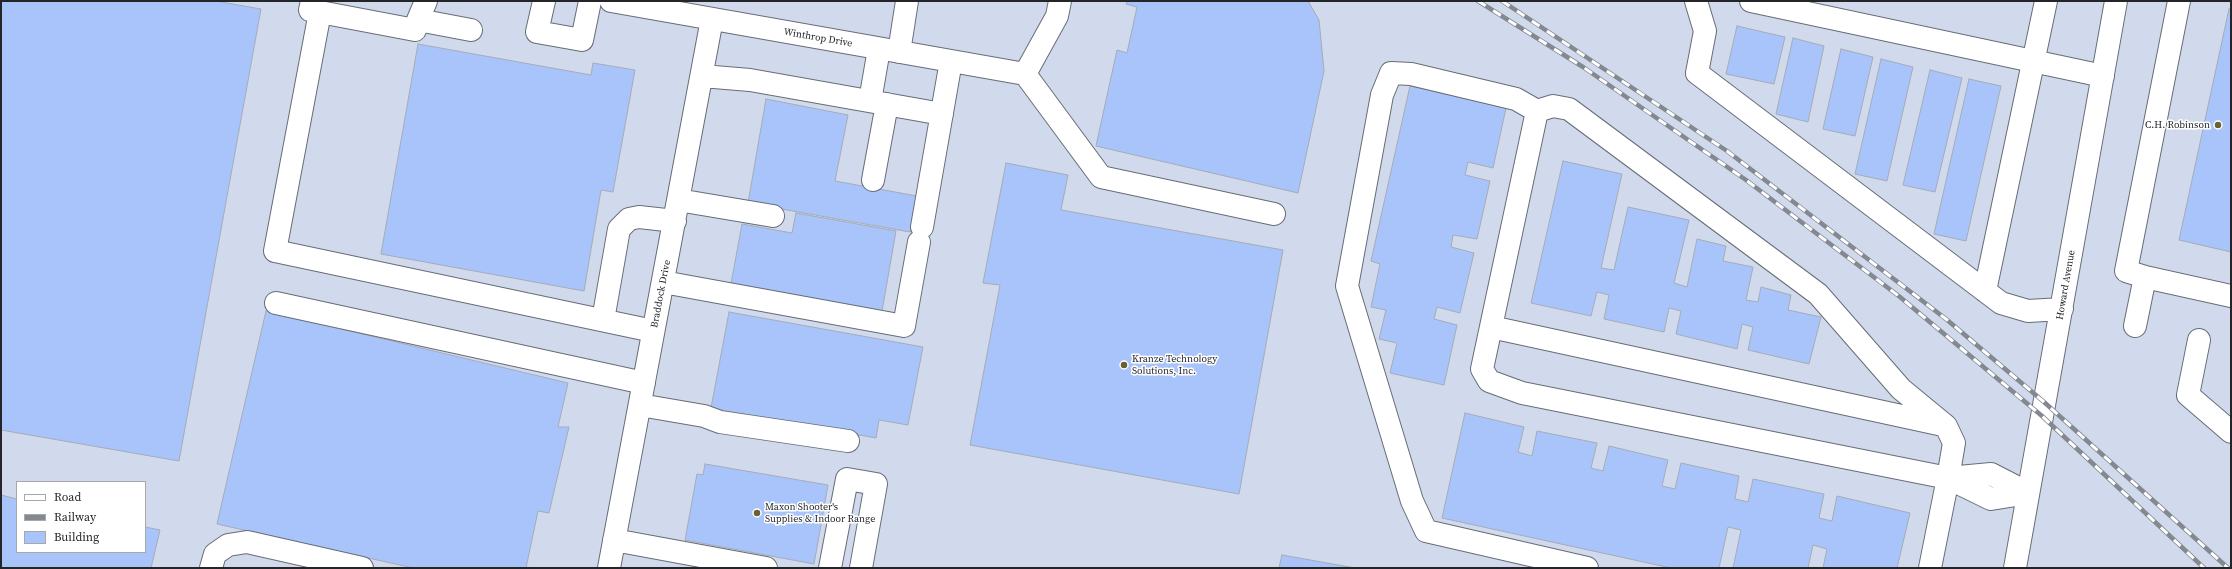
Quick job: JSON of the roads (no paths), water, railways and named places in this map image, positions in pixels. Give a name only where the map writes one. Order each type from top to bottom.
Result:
[{"type":"street","points":[[544,1],[537,32],[582,40],[590,1]]},
{"type":"street","name":"Winthrop Drive","points":[[611,1],[1025,74]]},
{"type":"street","points":[[873,180],[878,103],[889,50],[907,1]]},
{"type":"street","points":[[1060,1],[1057,16],[1025,74],[1101,177],[1274,214]]},
{"type":"street","points":[[1696,1],[1705,31],[1697,73],[2001,303],[2028,311],[2062,309]]},
{"type":"street","points":[[1751,1],[2103,76]]},
{"type":"street","points":[[1985,291],[2046,1]]},
{"type":"street","name":"Howard Avenue","points":[[2015,568],[2116,1]]},
{"type":"street","points":[[2178,1],[2126,271],[2145,277],[2231,296]]},
{"type":"street","points":[[471,30],[422,10],[415,30],[316,6],[275,252],[653,331]]},
{"type":"street","name":"Braddock Drive","points":[[609,568],[712,19]]},
{"type":"street","points":[[663,282],[904,326],[951,61]]},
{"type":"street","points":[[1587,568],[1426,531],[1412,501],[1346,286],[1382,96],[1391,73],[1410,74],[1516,98],[1537,110],[1553,106],[1569,110],[1818,294],[1901,389],[1946,426],[1954,442],[1930,568]]},
{"type":"street","points":[[702,76],[750,80],[942,114]]},
{"type":"street","points":[[1537,110],[1482,369],[1489,381],[1516,390],[1948,478],[1991,474],[2028,493]]},
{"type":"street","points":[[678,200],[773,216]]},
{"type":"street","points":[[603,320],[620,228],[629,219],[639,217],[674,221]]},
{"type":"street","points":[[2135,326],[2145,277]]},
{"type":"street","points":[[276,303],[644,383]]},
{"type":"street","points":[[1491,327],[1946,426]]},
{"type":"street","points":[[2199,340],[2188,395],[2231,432]]},
{"type":"street","points":[[640,405],[704,416],[720,422],[848,441]]},
{"type":"street","points":[[830,568],[847,479],[876,484],[861,568]]},
{"type":"street","points":[[614,540],[766,568]]},
{"type":"street","points":[[211,568],[215,554],[228,545],[247,542],[362,568]]},
{"type":"railway","points":[[1478,1],[1583,67],[1746,180],[1900,297],[2042,416],[2204,568]]},
{"type":"railway","points":[[1502,1],[1727,151],[1946,319],[2044,402],[2228,568]]},
{"type":"place","name":"C.H. Robinson","points":[[2218,125]]},
{"type":"place","name":"Kranze Technology Solutions, Inc.","points":[[1124,365]]},
{"type":"place","name":"Maxon Shooter's Supplies & Indoor Range","points":[[757,513]]}]
